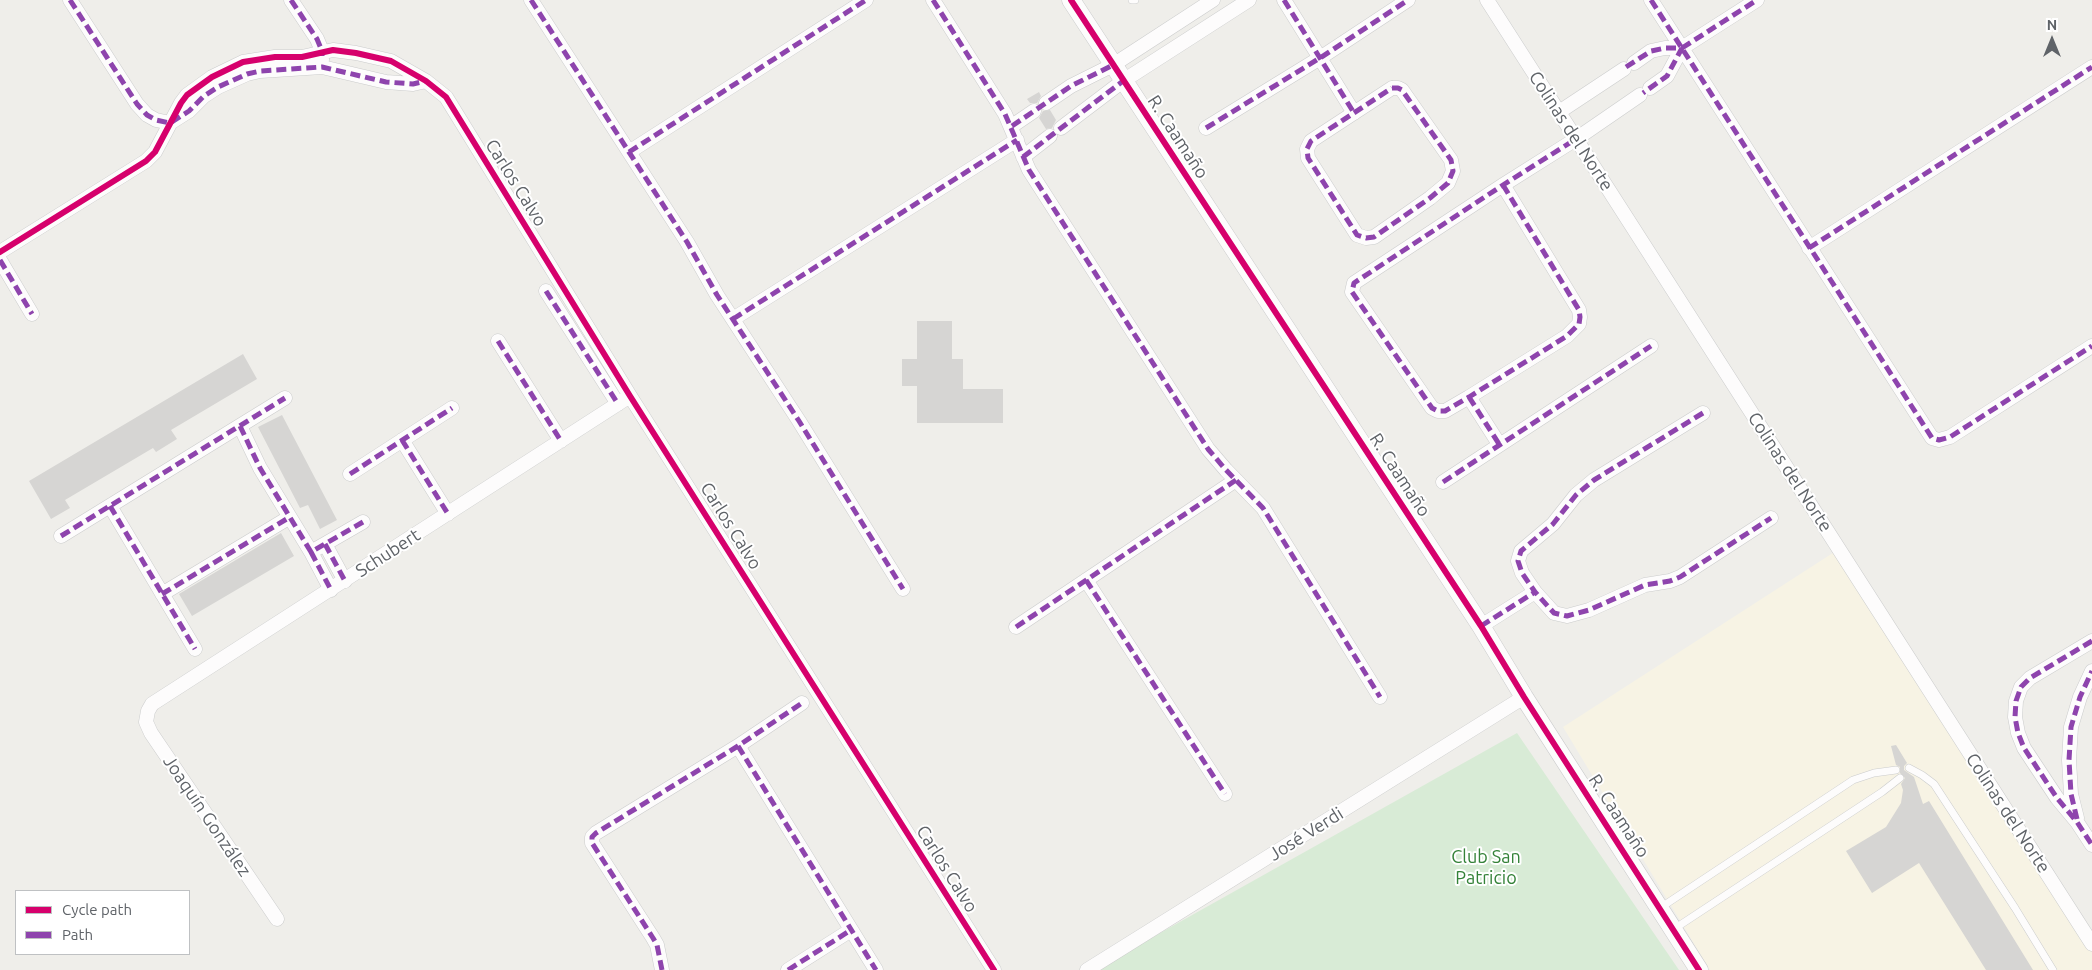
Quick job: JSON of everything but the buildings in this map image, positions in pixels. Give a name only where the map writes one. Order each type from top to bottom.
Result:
[{"type":"street","points":[[70,0],[137,104],[156,120],[170,123],[189,111],[204,96],[218,87],[247,74],[284,68],[322,67],[386,82],[414,84],[426,81]]},
{"type":"street","points":[[291,0],[317,39],[322,51],[322,67]]},
{"type":"street","points":[[531,0],[687,242],[733,319],[799,420],[903,589]]},
{"type":"street","points":[[628,152],[866,0]]},
{"type":"street","points":[[933,0],[1012,126],[1029,170],[1208,449],[1263,508],[1380,697]]},
{"type":"street","name":"R. Caamaño","points":[[1071,0],[1481,626],[1524,697],[1699,970]]},
{"type":"street","points":[[1012,126],[1071,86],[1113,65],[1213,0]]},
{"type":"street","points":[[1023,157],[1123,81],[1249,0]]},
{"type":"street","points":[[1284,0],[1354,113]]},
{"type":"street","points":[[1206,128],[1320,58],[1408,0]]},
{"type":"street","name":"Colinas del Norte","points":[[1487,0],[2092,944]]},
{"type":"street","points":[[1651,0],[1932,438],[1939,440],[1950,437],[2092,346]]},
{"type":"street","points":[[1502,185],[1579,310],[1579,324],[1567,336],[1469,397],[1445,411],[1438,411],[1432,408],[1352,292],[1354,283],[1502,185],[1576,138],[1667,76],[1682,48],[1757,0]]},
{"type":"street","points":[[1559,112],[1651,52],[1665,48],[1682,48]]},
{"type":"street","name":"Carlos Calvo","points":[[0,252],[146,161],[155,152],[187,95],[212,77],[243,62],[258,59],[302,57],[322,51],[334,50],[391,61],[426,81],[446,97],[630,396],[994,970]]},
{"type":"street","points":[[1809,248],[2092,67]]},
{"type":"street","points":[[1392,88],[1402,90],[1451,160],[1453,171],[1448,183],[1430,198],[1374,237],[1366,238],[1357,235],[1308,158],[1307,149],[1310,141],[1354,113],[1392,88]]},
{"type":"street","points":[[733,319],[1018,140]]},
{"type":"street","points":[[0,260],[32,314]]},
{"type":"street","points":[[546,291],[618,404]]},
{"type":"street","points":[[498,341],[561,441]]},
{"type":"street","points":[[1443,482],[1651,346]]},
{"type":"street","name":"Schubert","points":[[148,711],[152,704],[161,697],[194,678],[630,396]]},
{"type":"street","points":[[1469,397],[1499,444]]},
{"type":"street","points":[[60,536],[285,398]]},
{"type":"street","points":[[350,474],[452,408]]},
{"type":"street","points":[[1703,413],[1594,480],[1576,495],[1553,524],[1521,551],[1518,561],[1522,573],[1535,592],[1554,613],[1567,616],[1589,610],[1645,585],[1670,581],[1680,577],[1771,518]]},
{"type":"street","points":[[240,426],[260,468],[311,552],[331,590]]},
{"type":"street","points":[[402,440],[448,514]]},
{"type":"street","points":[[1016,627],[1236,480]]},
{"type":"street","points":[[110,506],[195,649]]},
{"type":"street","points":[[162,594],[290,517]]},
{"type":"street","points":[[311,552],[363,522]]},
{"type":"street","points":[[325,544],[345,581]]},
{"type":"street","points":[[1086,580],[1225,794]]},
{"type":"street","points":[[1481,626],[1535,592]]},
{"type":"street","points":[[2092,641],[2030,678],[2020,687],[2016,701],[2015,716],[2018,733],[2024,748],[2057,798],[2077,822],[2092,845]]},
{"type":"street","points":[[2077,822],[2071,794],[2069,768],[2071,727],[2080,697],[2092,671]]},
{"type":"street","name":"José Verdi","points":[[1087,970],[1524,697]]},
{"type":"street","points":[[662,970],[657,945],[592,844],[592,837],[738,746],[802,703]]},
{"type":"street","name":"Joaquín González","points":[[148,711],[146,722],[151,733],[277,919]]},
{"type":"street","points":[[738,746],[876,970]]},
{"type":"street","points":[[788,970],[852,930]]},
{"type":"lane","points":[[1660,908],[1853,780],[1874,773],[1896,770]]},
{"type":"lane","points":[[1911,771],[1922,775],[1934,784],[2053,970]]},
{"type":"lane","points":[[1674,930],[1882,792],[1900,778]]},
{"type":"shaded area","points":[[1839,549],[2092,944],[2092,970],[1710,970],[1563,727]]},
{"type":"green space","name":"Club San Patricio","points":[[1517,733],[1679,970],[1094,970]]},
{"type":"marked path","points":[[70,0],[137,104],[147,115],[156,120],[170,123],[189,111],[204,96],[218,87],[247,74],[260,71],[322,67],[386,82],[413,84],[426,81]]},
{"type":"marked path","points":[[291,0],[317,39],[322,56]]},
{"type":"marked path","points":[[531,0],[687,242],[717,295],[799,421],[903,589]]},
{"type":"marked path","points":[[629,152],[866,0]]},
{"type":"marked path","points":[[933,0],[1005,114],[1029,170],[1208,449],[1263,508],[1380,697]]},
{"type":"marked path","points":[[1284,0],[1354,113]]},
{"type":"marked path","points":[[1206,128],[1320,58],[1408,0]]},
{"type":"marked path","points":[[1651,0],[1932,438],[1939,440],[1950,437],[2092,346]]},
{"type":"marked path","points":[[1682,48],[1757,0]]},
{"type":"marked path","points":[[1626,67],[1651,51],[1665,48],[1682,48],[1667,76],[1643,93]]},
{"type":"marked path","points":[[1012,126],[1071,86],[1113,65]]},
{"type":"marked path","points":[[1809,248],[2092,67]]},
{"type":"marked path","points":[[1023,157],[1123,81]]},
{"type":"marked path","points":[[1392,88],[1402,90],[1451,160],[1453,171],[1448,183],[1430,198],[1374,237],[1366,238],[1357,235],[1308,158],[1307,149],[1311,141],[1392,88]]},
{"type":"marked path","points":[[1503,185],[1579,310],[1579,324],[1567,336],[1469,397],[1445,411],[1438,411],[1432,408],[1352,292],[1354,283],[1503,185],[1576,139]]},
{"type":"marked path","points":[[733,319],[1017,140]]},
{"type":"marked path","points":[[0,260],[32,314]]},
{"type":"marked path","points":[[546,291],[618,404]]},
{"type":"marked path","points":[[498,341],[561,441]]},
{"type":"marked path","points":[[1443,482],[1651,346]]},
{"type":"marked path","points":[[1469,397],[1499,444]]},
{"type":"marked path","points":[[61,536],[285,398]]},
{"type":"marked path","points":[[350,474],[452,408]]},
{"type":"marked path","points":[[1703,413],[1594,480],[1576,495],[1553,524],[1521,551],[1518,561],[1522,573],[1535,592],[1554,613],[1567,616],[1589,610],[1645,585],[1670,581],[1680,577],[1771,518]]},
{"type":"marked path","points":[[240,426],[260,468],[311,552],[363,522]]},
{"type":"marked path","points":[[402,440],[448,514]]},
{"type":"marked path","points":[[1016,627],[1236,480]]},
{"type":"marked path","points":[[110,506],[195,649]]},
{"type":"marked path","points":[[162,594],[290,517]]},
{"type":"marked path","points":[[325,544],[345,581]]},
{"type":"marked path","points":[[311,552],[331,590]]},
{"type":"marked path","points":[[1086,580],[1225,794]]},
{"type":"marked path","points":[[1481,626],[1535,592]]},
{"type":"marked path","points":[[2092,641],[2030,678],[2021,687],[2016,701],[2015,717],[2018,733],[2024,748],[2057,798],[2077,822],[2092,845]]},
{"type":"marked path","points":[[2077,819],[2071,794],[2069,760],[2071,727],[2080,697],[2092,671]]},
{"type":"marked path","points":[[662,970],[657,945],[592,843],[592,837],[738,746],[802,703]]},
{"type":"marked path","points":[[738,746],[876,970]]},
{"type":"marked path","points":[[788,970],[851,930]]},
{"type":"cycle path","points":[[1071,0],[1481,626],[1524,697],[1699,970]]},
{"type":"cycle path","points":[[0,252],[146,161],[155,152],[187,95],[212,77],[243,62],[275,57],[302,57],[333,50],[391,61],[426,81],[446,97],[630,396],[994,970]]}]
